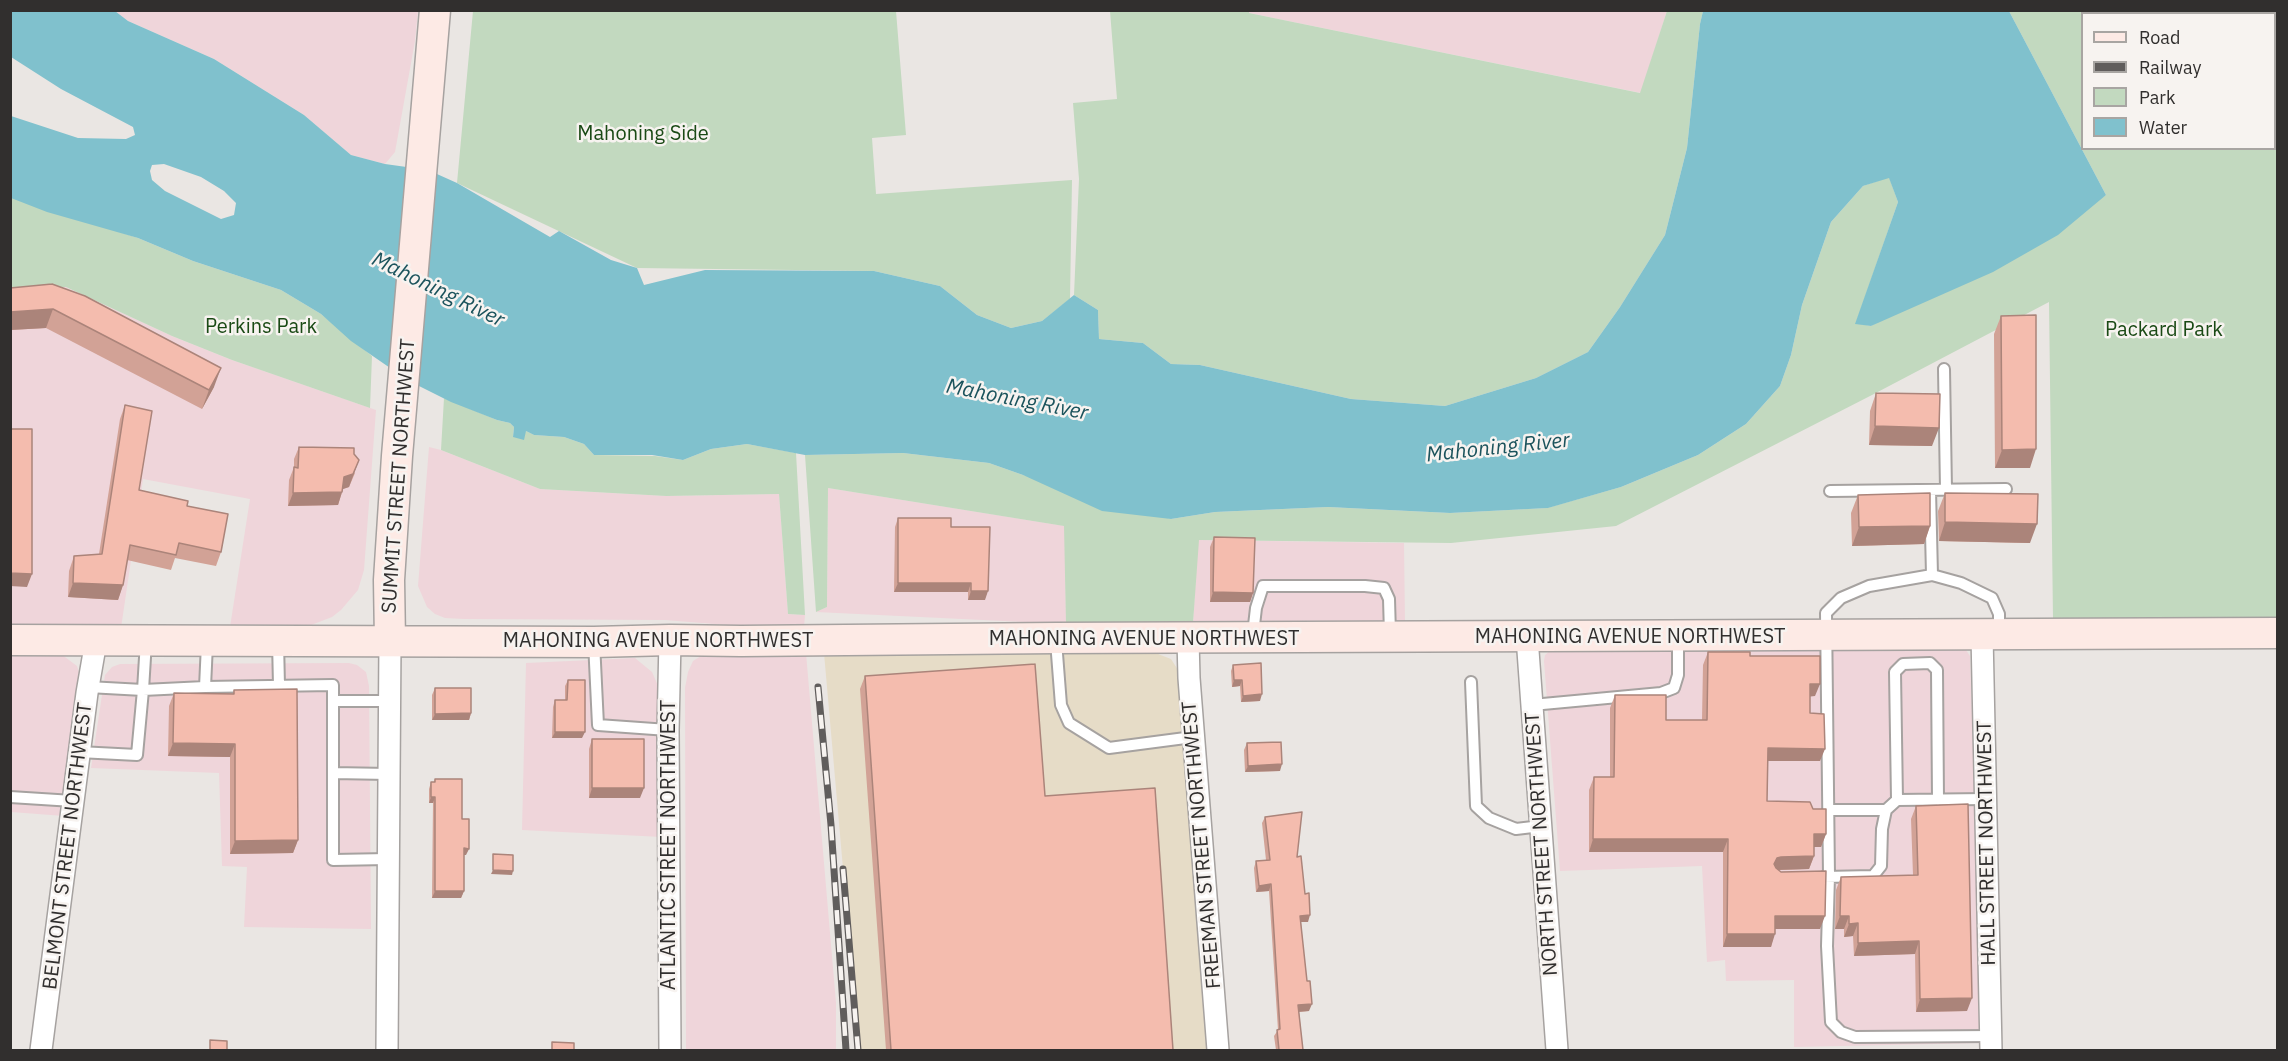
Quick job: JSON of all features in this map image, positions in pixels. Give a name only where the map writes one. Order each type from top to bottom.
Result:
[{"type":"main road","name":"SUMMIT STREET NORTHWEST","points":[[390,641],[389,580],[397,456],[435,10]]},
{"type":"main road","name":"MAHONING AVENUE NORTHWEST","points":[[10,640],[594,642],[1826,636],[1918,649],[1991,635],[2277,633]]},
{"type":"street","name":"HALL STREET NORTHWEST","points":[[1991,635],[1986,799],[1991,1043]]},
{"type":"street","name":"NORTH STREET NORTHWEST","points":[[1527,637],[1557,1050]]},
{"type":"street","name":"FREEMAN STREET NORTHWEST","points":[[1188,639],[1218,1050]]},
{"type":"street","name":"ATLANTIC STREET NORTHWEST","points":[[670,640],[668,730],[670,1050]]},
{"type":"street","name":"BELMONT STREET NORTHWEST","points":[[41,1050],[96,641]]},
{"type":"street","name":"SUMMIT STREET NORTHWEST","points":[[387,1050],[390,641]]},
{"type":"lane","points":[[1944,369],[1946,490]]},
{"type":"lane","points":[[1830,491],[2006,489]]},
{"type":"lane","points":[[1930,490],[1932,574]]},
{"type":"lane","points":[[1991,635],[1999,614],[1992,598],[1961,583],[1932,574],[1869,586],[1841,598],[1826,613],[1829,876],[1827,946],[1831,1022],[1841,1032],[1855,1037],[1991,1043]]},
{"type":"lane","points":[[1252,639],[1256,608],[1263,585],[1384,588],[1389,599],[1390,638]]},
{"type":"lane","points":[[1532,705],[1661,693],[1674,688],[1678,675],[1678,637]]},
{"type":"lane","points":[[1056,638],[1061,705],[1069,723],[1109,748],[1194,737]]},
{"type":"lane","points":[[279,640],[279,686]]},
{"type":"lane","points":[[80,752],[137,755],[146,641]]},
{"type":"lane","points":[[206,687],[207,641]]},
{"type":"lane","points":[[594,642],[598,725],[668,730]]},
{"type":"lane","points":[[1897,800],[1895,672],[1918,649],[1937,670],[1938,800]]},
{"type":"lane","points":[[1471,682],[1476,806],[1489,818],[1516,829],[1541,826]]},
{"type":"lane","points":[[88,687],[143,690],[333,685],[333,860],[388,859]]},
{"type":"lane","points":[[333,701],[389,700]]},
{"type":"lane","points":[[333,773],[389,774]]},
{"type":"lane","points":[[10,797],[73,801]]},
{"type":"lane","points":[[1808,877],[1873,876],[1881,867],[1882,829],[1886,810],[1897,800],[1986,799]]},
{"type":"lane","points":[[1828,810],[1886,810]]},
{"type":"shaded area","points":[[115,11],[418,11],[415,41],[395,152],[385,164],[351,155],[304,115],[214,59],[128,21]]},
{"type":"shaded area","points":[[1249,11],[1667,11],[1641,93],[1249,13]]},
{"type":"shaded area","points":[[66,287],[172,336],[232,360],[376,410],[364,570],[358,590],[341,610],[332,617],[306,627],[230,627],[250,499],[143,479],[121,628],[11,628],[10,289]]},
{"type":"shaded area","points":[[429,447],[540,489],[666,496],[779,494],[788,614],[805,615],[804,627],[739,626],[665,620],[464,619],[445,618],[435,614],[427,607],[418,586]]},
{"type":"shaded area","points":[[828,488],[1065,526],[1066,624],[816,612],[827,607]]},
{"type":"shaded area","points":[[1198,540],[1404,543],[1405,623],[1193,623]]},
{"type":"shaded area","points":[[1960,647],[1970,656],[1983,1043],[1794,1047],[1794,980],[1726,981],[1725,960],[1707,962],[1702,866],[1560,871],[1544,661],[1545,655],[1552,649]]},
{"type":"shaded area","points":[[10,653],[61,654],[77,666],[81,679],[64,816],[11,812]]},
{"type":"shaded area","points":[[806,653],[836,1003],[836,1050],[686,1050],[685,688],[688,672],[693,661],[701,656]]},
{"type":"shaded area","points":[[824,653],[1158,654],[1171,659],[1180,673],[1209,1050],[859,1050]]},
{"type":"shaded area","points":[[635,658],[652,672],[659,688],[662,837],[522,830],[526,663]]},
{"type":"shaded area","points":[[349,663],[357,665],[366,672],[369,686],[371,929],[244,927],[247,867],[222,866],[219,773],[91,768],[105,675],[112,667],[120,664]]},
{"type":"green space","name":"Mahoning Side","points":[[473,11],[896,11],[906,135],[872,138],[876,194],[1072,180],[1070,299],[1042,321],[1011,328],[977,315],[940,286],[874,271],[637,268],[457,183]]},
{"type":"green space","points":[[1110,11],[1249,11],[1249,13],[1640,93],[1667,11],[1703,11],[1687,148],[1665,235],[1620,307],[1588,352],[1536,378],[1445,406],[1351,399],[1200,365],[1171,364],[1143,343],[1099,339],[1098,310],[1074,295],[1079,179],[1073,103],[1117,99]]},
{"type":"green space","name":"Packard Park","points":[[2009,11],[2277,11],[2277,618],[2053,619],[2049,302],[1616,526],[1451,543],[1199,540],[1193,623],[1066,624],[1064,526],[828,488],[827,607],[816,612],[805,455],[903,453],[989,463],[1171,519],[1215,512],[1328,507],[1450,513],[1547,508],[1621,487],[1698,455],[1746,424],[1780,386],[1791,355],[1802,305],[1831,222],[1863,186],[1889,177],[1898,202],[1856,323],[1871,326],[2106,195],[2082,150],[2276,150],[2276,12],[2081,12],[2081,148]]},
{"type":"green space","name":"Perkins Park","points":[[11,197],[138,238],[193,261],[281,290],[321,314],[372,356],[370,408],[232,360],[172,336],[66,287],[11,290]]},
{"type":"green space","points":[[444,398],[510,423],[514,427],[513,437],[526,431],[534,435],[564,437],[584,444],[594,455],[655,456],[683,460],[711,449],[747,444],[796,453],[805,615],[788,614],[779,494],[666,496],[540,489],[441,450]]},
{"type":"water","name":"Mahoning River","points":[[10,11],[115,11],[128,21],[214,59],[304,115],[351,155],[385,164],[428,170],[457,183],[550,237],[559,231],[611,260],[637,268],[644,285],[705,270],[874,271],[940,286],[977,315],[1011,328],[1042,321],[1074,295],[1098,310],[1099,339],[1143,343],[1171,364],[1200,365],[1351,399],[1445,406],[1536,378],[1588,352],[1620,307],[1665,235],[1687,148],[1703,11],[2009,11],[2106,195],[2058,235],[1993,272],[1871,326],[1855,324],[1898,202],[1889,178],[1863,186],[1831,222],[1802,305],[1791,355],[1780,386],[1746,424],[1698,455],[1621,487],[1548,508],[1450,513],[1328,507],[1215,512],[1171,519],[1102,511],[1023,475],[989,463],[903,453],[805,455],[747,444],[711,449],[683,460],[652,455],[594,455],[584,444],[564,437],[534,435],[526,431],[524,440],[513,437],[514,427],[510,423],[451,402],[409,381],[351,341],[321,314],[281,290],[193,261],[138,238],[47,212],[11,198],[11,116],[78,138],[126,139],[135,135],[133,127],[61,89],[11,57]],"holes":[[[164,164],[201,177],[224,191],[236,203],[234,215],[221,219],[165,191],[152,180],[150,171],[152,165]]]},
{"type":"building","points":[[52,284],[85,296],[221,368],[209,390],[53,309],[10,312],[10,288]]},
{"type":"building","points":[[2036,315],[2036,449],[2002,450],[2001,316]]},
{"type":"building","points":[[1876,393],[1940,394],[1939,428],[1875,426]]},
{"type":"building","points":[[125,405],[152,411],[139,490],[188,501],[187,506],[228,514],[221,552],[179,543],[176,555],[130,545],[123,585],[73,583],[74,556],[102,554]]},
{"type":"building","points":[[10,429],[32,429],[32,574],[10,573]]},
{"type":"building","points":[[299,447],[354,448],[354,454],[359,460],[353,474],[344,477],[342,492],[293,493],[294,467],[298,468]]},
{"type":"building","points":[[1930,493],[1930,526],[1859,527],[1858,495]]},
{"type":"building","points":[[1945,493],[2038,494],[2037,524],[1945,522]]},
{"type":"building","points":[[898,518],[951,518],[951,527],[990,527],[988,591],[971,591],[971,583],[898,583]]},
{"type":"building","points":[[1214,537],[1255,538],[1253,593],[1213,592]]},
{"type":"building","points":[[1708,652],[1750,652],[1750,656],[1820,656],[1820,684],[1810,684],[1810,713],[1824,714],[1825,749],[1768,748],[1767,801],[1810,802],[1813,809],[1826,809],[1826,834],[1814,834],[1814,856],[1781,857],[1777,858],[1774,864],[1781,872],[1826,871],[1825,916],[1775,916],[1775,934],[1727,934],[1728,839],[1593,839],[1594,777],[1614,777],[1615,695],[1666,695],[1666,720],[1707,720]]},
{"type":"building","points":[[1261,663],[1262,694],[1243,696],[1242,680],[1234,680],[1233,665]]},
{"type":"building","points":[[1035,664],[1045,796],[1155,788],[1173,1050],[891,1050],[865,676]]},
{"type":"building","points":[[568,680],[585,680],[585,732],[555,732],[555,700],[567,700]]},
{"type":"building","points":[[435,688],[471,688],[471,713],[435,714]]},
{"type":"building","points":[[297,689],[298,840],[235,841],[235,744],[173,743],[174,693],[234,694],[234,690]]},
{"type":"building","points":[[592,739],[644,739],[644,788],[592,788]]},
{"type":"building","points":[[1281,742],[1282,764],[1248,766],[1247,743]]},
{"type":"building","points":[[435,779],[462,779],[462,819],[469,819],[469,849],[464,848],[464,891],[435,891],[435,797],[431,797],[431,782],[435,782]]},
{"type":"building","points":[[1968,804],[1972,998],[1920,999],[1919,941],[1858,943],[1858,923],[1849,924],[1849,916],[1840,916],[1841,877],[1918,875],[1916,806]]},
{"type":"building","points":[[1302,812],[1297,857],[1301,856],[1305,894],[1309,893],[1310,915],[1300,916],[1307,981],[1310,981],[1312,1004],[1298,1005],[1303,1050],[1279,1050],[1277,1030],[1280,1029],[1271,884],[1259,886],[1256,861],[1270,860],[1265,817]]},
{"type":"building","points":[[493,854],[513,855],[513,871],[493,870]]},
{"type":"building","points":[[210,1040],[227,1041],[227,1050],[210,1050]]},
{"type":"building","points":[[552,1042],[574,1043],[574,1050],[552,1050]]},
{"type":"railway","points":[[818,687],[831,825],[846,1050]]},
{"type":"railway","points":[[843,869],[858,1050]]}]
